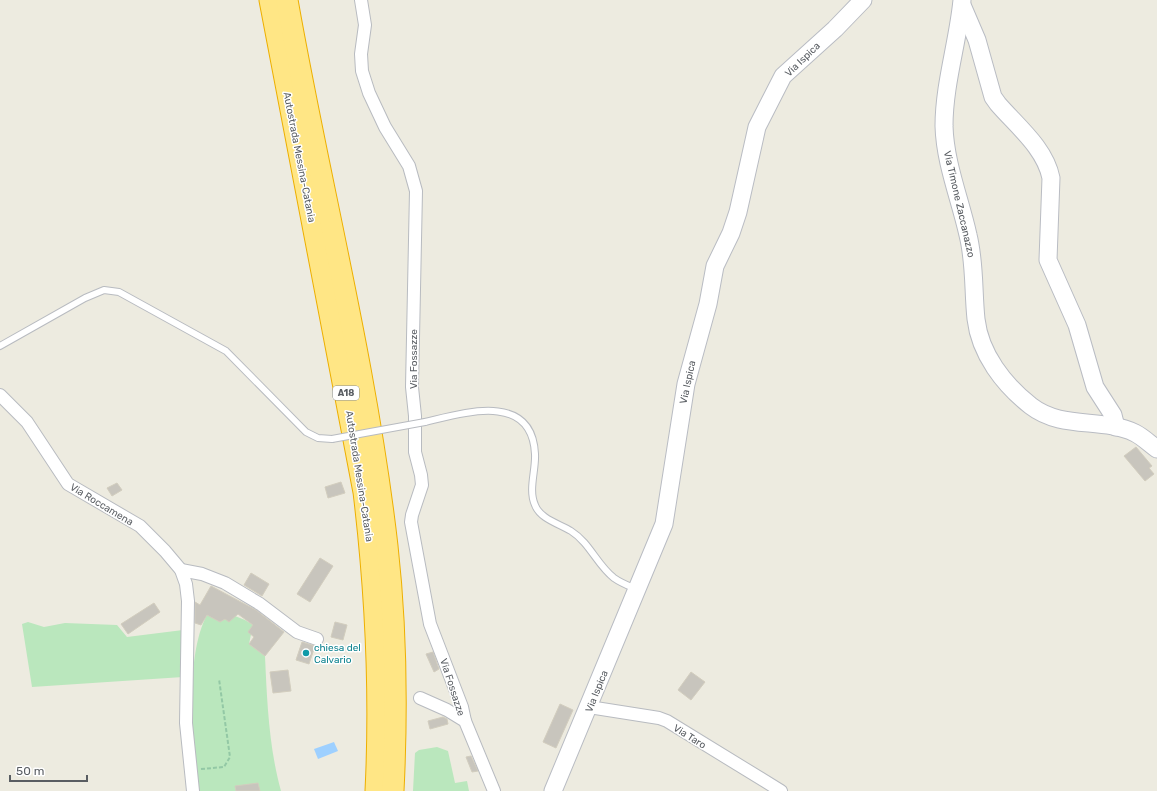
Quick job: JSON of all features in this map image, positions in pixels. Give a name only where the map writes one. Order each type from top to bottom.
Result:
[{"type":"highway","name":"Autostrada Messina-Catania","points":[[270,0],[364,492],[371,547],[378,652],[376,791]]},
{"type":"highway","name":"Autostrada Messina-Catania","points":[[287,0],[345,290],[380,491],[389,575],[394,651],[395,705],[393,791]]},
{"type":"street","name":"Via Fossazze","points":[[361,0],[365,25],[361,54],[362,71],[369,93],[385,127],[409,166],[416,190],[412,387],[415,416],[415,452],[422,485],[411,522],[430,624],[462,707],[465,721]]},
{"type":"street","name":"Via Ispica","points":[[553,791],[664,524],[686,384],[708,304],[715,266],[731,233],[738,212],[757,128],[783,76],[835,29],[863,0]]},
{"type":"street","points":[[961,5],[977,40],[993,96],[998,104],[1035,146],[1049,166],[1051,178],[1048,260],[1077,325],[1095,387],[1113,415],[1116,427]]},
{"type":"street","name":"Via Timone Zaccanazzo","points":[[961,5],[945,103],[946,148],[968,234],[973,261],[976,320],[980,337],[987,354],[1000,376],[1016,393],[1033,407],[1065,421],[1116,427],[1136,433],[1157,449]]},
{"type":"street","points":[[957,36],[977,40]]},
{"type":"street","name":"Via Roccamena","points":[[0,396],[27,422],[68,484],[140,526],[181,570],[186,584],[188,601],[186,723],[193,791]]},
{"type":"street","points":[[181,570],[202,574],[225,583],[260,604],[297,632],[318,639]]},
{"type":"street","points":[[420,698],[447,710],[465,721],[494,791]]},
{"type":"street","name":"Via Taro","points":[[589,707],[658,718],[667,721],[781,791]]},
{"type":"lane","points":[[0,346],[85,298],[104,290],[119,292],[226,351],[306,432],[318,438],[332,439],[425,422],[457,414],[490,409],[505,413],[520,420],[528,428],[535,454],[533,476],[534,505],[541,513],[572,531],[585,542],[602,566],[614,578],[636,589]]},
{"type":"path","points":[[190,770],[224,767],[230,757],[219,679]]},
{"type":"green space","points":[[207,615],[220,622],[225,619],[229,621],[235,616],[253,625],[249,644],[265,656],[271,741],[281,791],[199,791],[192,726],[193,676],[195,653],[200,632]]},
{"type":"green space","points":[[28,622],[44,627],[65,623],[117,625],[127,637],[183,630],[183,677],[32,687],[22,624]]},
{"type":"green space","points":[[437,747],[448,751],[455,783],[467,781],[469,791],[413,791],[415,753],[419,750]]},
{"type":"water","points":[[334,742],[338,751],[318,759],[314,749]]},
{"type":"building","points":[[1136,447],[1152,466],[1149,468],[1154,474],[1145,481],[1124,456]]},
{"type":"building","points":[[341,482],[345,493],[328,498],[325,487]]},
{"type":"building","points":[[117,483],[122,490],[112,496],[107,488]]},
{"type":"building","points":[[320,558],[333,566],[310,602],[297,594]]},
{"type":"building","points":[[251,573],[269,584],[262,596],[244,585]]},
{"type":"building","points":[[211,586],[256,610],[284,632],[265,656],[249,644],[254,637],[248,632],[253,625],[238,614],[229,622],[225,619],[220,622],[207,615],[201,625],[195,623],[195,602],[200,605]]},
{"type":"building","points":[[154,603],[160,612],[128,634],[121,624]]},
{"type":"building","points":[[335,622],[347,625],[343,640],[331,637]]},
{"type":"building","name":"chiesa del Calvario","points":[[302,642],[315,646],[309,664],[296,660]]},
{"type":"building","points":[[433,652],[439,669],[434,672],[426,654]]},
{"type":"building","points":[[288,670],[291,691],[273,693],[270,672]]},
{"type":"building","points":[[691,672],[705,682],[691,700],[678,690]]},
{"type":"building","points":[[560,704],[573,710],[556,748],[543,742]]},
{"type":"building","points":[[443,717],[447,719],[448,724],[430,729],[428,721]]},
{"type":"building","points":[[471,756],[478,771],[472,772],[466,757]]},
{"type":"building","points":[[258,783],[260,791],[236,791],[235,786]]},
{"type":"place","name":"chiesa del Calvario","points":[[306,653]]}]
